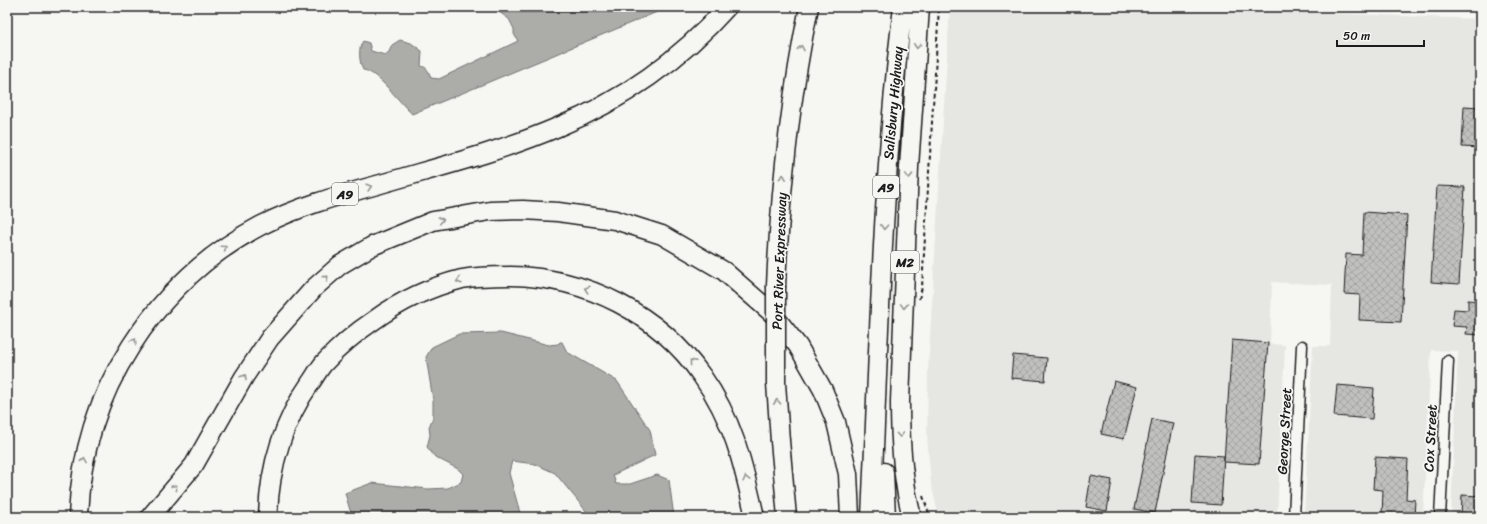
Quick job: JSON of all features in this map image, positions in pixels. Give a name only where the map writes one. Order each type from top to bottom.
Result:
[{"type":"highway","name":"A9","points":[[78,517],[79,499],[86,454],[92,431],[111,381],[141,330],[159,307],[192,274],[219,252],[260,227],[293,212],[342,195],[504,147],[560,127],[584,116],[625,92],[656,71],[695,39],[727,7]]},
{"type":"highway","name":"Port River Expressway","points":[[787,517],[776,383],[776,286],[779,217],[786,144],[799,59],[809,7]]},
{"type":"highway","name":"Salisbury Highway","points":[[878,368],[892,100],[903,7]]},
{"type":"highway","name":"M2","points":[[912,517],[904,477],[900,430],[900,402],[909,167],[920,7]]},
{"type":"highway","points":[[150,517],[194,465],[244,377],[270,338],[314,288],[340,265],[372,246],[433,221],[490,211],[523,210],[558,212],[615,220],[662,235],[724,271],[772,313],[798,346],[823,390],[836,422],[848,474],[850,517]]},
{"type":"highway","points":[[268,517],[269,496],[274,461],[285,429],[300,397],[324,364],[353,335],[394,306],[426,291],[462,279],[493,276],[530,276],[566,283],[598,293],[631,309],[658,328],[681,349],[702,375],[719,402],[731,427],[755,517]]},
{"type":"highway","name":"A9","points":[[871,517],[878,368]]},
{"type":"highway","points":[[878,368],[886,517]]},
{"type":"street","name":"George Street","points":[[1294,517],[1302,346]]},
{"type":"street","name":"Cox Street","points":[[1440,517],[1448,361]]},
{"type":"path","points":[[918,304],[922,287],[936,52],[940,15],[939,7]]},
{"type":"path","points":[[922,493],[930,517]]},
{"type":"shaded area","points":[[492,7],[669,7],[412,114],[381,81],[369,72],[363,70],[360,47],[363,41],[369,43],[371,51],[385,55],[389,52],[392,45],[400,40],[411,43],[422,51],[421,66],[427,69],[431,78],[439,79],[518,41],[509,19]]},
{"type":"shaded area","points":[[950,7],[1157,7],[1480,19],[1480,517],[1451,517],[1458,351],[1431,350],[1423,517],[1304,517],[1313,346],[1330,346],[1332,285],[1272,282],[1270,344],[1285,345],[1277,517],[939,517],[931,483],[927,436],[928,370]]},
{"type":"shaded area","points":[[501,333],[549,345],[562,342],[567,352],[617,381],[650,430],[655,455],[613,475],[616,484],[630,484],[657,475],[669,480],[674,517],[591,517],[555,473],[535,464],[512,461],[509,473],[520,513],[523,517],[352,517],[345,493],[372,483],[428,489],[448,488],[461,482],[463,474],[458,469],[435,457],[427,447],[430,435],[429,427],[433,417],[433,400],[426,357],[432,347],[459,334]]},
{"type":"building","points":[[1464,106],[1480,107],[1480,148],[1462,147]]},
{"type":"building","points":[[1437,186],[1465,187],[1459,284],[1431,282]]},
{"type":"building","points":[[1364,212],[1407,215],[1401,322],[1359,320],[1360,295],[1344,294],[1346,254],[1362,255]]},
{"type":"building","points":[[1468,300],[1480,301],[1480,335],[1466,334],[1467,327],[1452,326],[1454,309],[1468,310]]},
{"type":"building","points":[[1232,340],[1268,343],[1259,464],[1224,462]]},
{"type":"building","points":[[1013,355],[1047,358],[1045,381],[1011,378]]},
{"type":"building","points":[[1114,381],[1137,387],[1124,439],[1101,434]]},
{"type":"building","points":[[1337,385],[1374,388],[1372,419],[1334,416]]},
{"type":"building","points":[[1152,419],[1173,423],[1155,513],[1134,509]]},
{"type":"building","points":[[1195,454],[1224,456],[1221,505],[1192,503]]},
{"type":"building","points":[[1375,457],[1408,459],[1406,499],[1415,500],[1414,517],[1382,517],[1383,490],[1373,489]]},
{"type":"building","points":[[1091,476],[1112,480],[1107,511],[1086,507]]},
{"type":"building","points":[[1462,495],[1479,496],[1478,501],[1480,501],[1480,517],[1461,517]]}]
